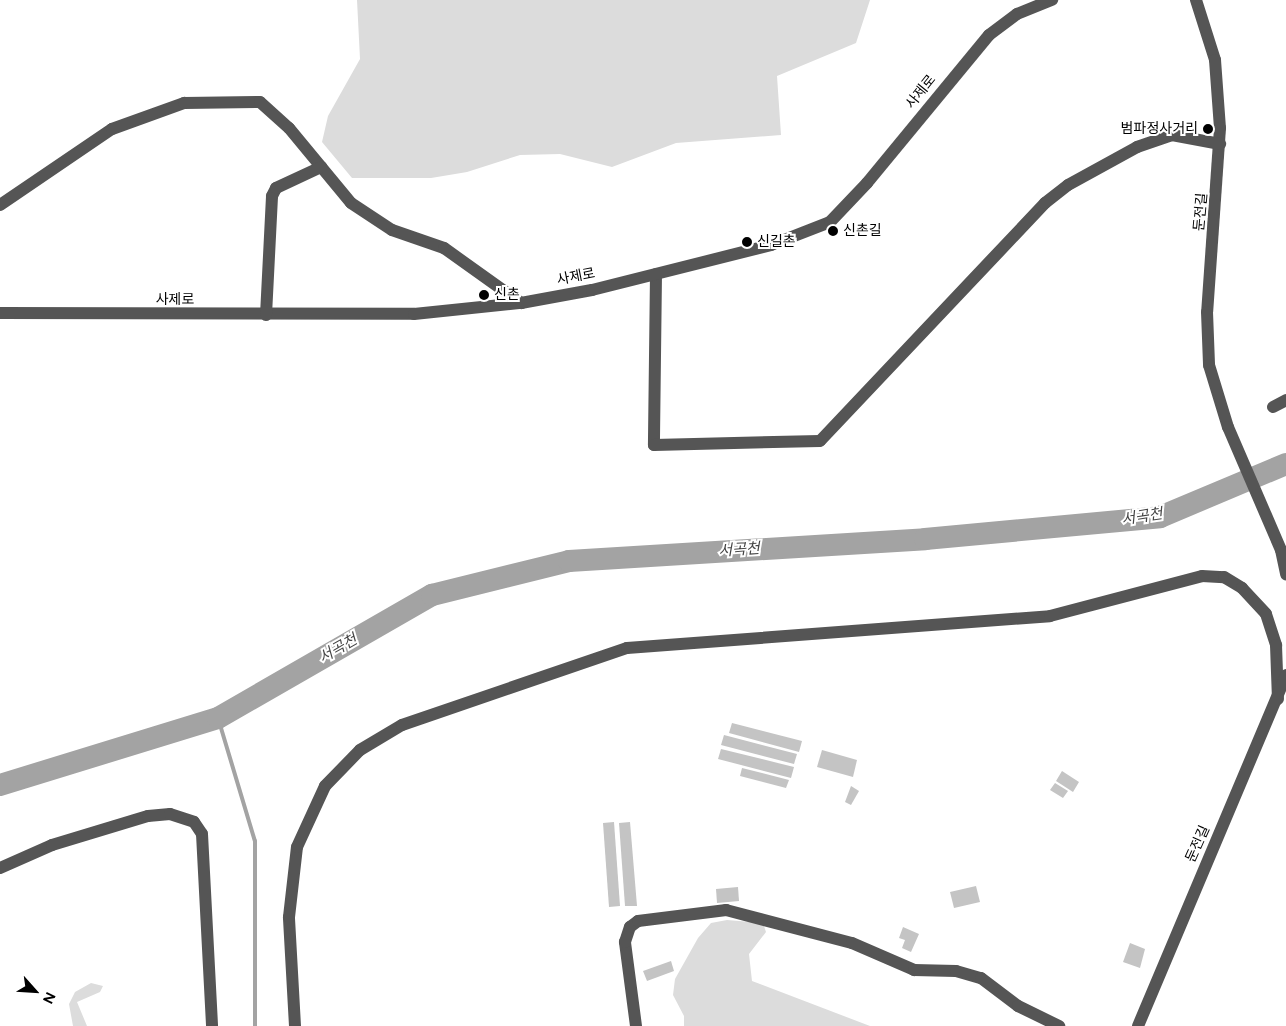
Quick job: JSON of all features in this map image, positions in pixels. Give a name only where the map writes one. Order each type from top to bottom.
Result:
[{"type":"street","name":"사제로","points":[[0,314],[414,314],[520,303],[656,274],[771,245],[830,222],[867,183],[989,35],[1017,14],[1052,0]]},
{"type":"street","name":"둔전길","points":[[1196,0],[1215,60],[1220,144],[1208,349],[1211,377],[1228,426],[1281,550],[1286,574]]},
{"type":"street","points":[[0,205],[112,129],[184,103],[260,102],[289,128],[351,202],[392,230],[444,248],[520,303]]},
{"type":"street","points":[[656,274],[654,445],[820,441],[1045,204],[1068,185],[1137,147],[1172,135],[1220,144]]},
{"type":"street","points":[[266,315],[272,196],[276,188],[321,167]]},
{"type":"street","points":[[1273,407],[1286,400]]},
{"type":"street","points":[[295,1026],[289,917],[297,847],[326,786],[360,750],[402,725],[618,651],[1050,616],[1202,576],[1224,577],[1242,588],[1266,614],[1276,646],[1278,698]]},
{"type":"street","name":"둔전길","points":[[1138,1026],[1278,698],[1286,675]]},
{"type":"street","points":[[0,868],[52,845],[148,816],[170,814],[194,822],[202,834],[212,1026]]},
{"type":"street","points":[[636,1026],[625,942],[630,928],[638,922],[726,910],[744,912],[852,944],[914,970],[956,971],[982,978],[1018,1006],[1059,1026]]},
{"type":"shaded area","points":[[357,0],[870,0],[856,43],[777,76],[781,135],[676,143],[612,167],[560,154],[520,155],[467,172],[431,178],[352,178],[322,142],[328,116],[360,59]]},
{"type":"shaded area","points":[[727,920],[763,923],[766,932],[749,954],[752,981],[870,1026],[684,1026],[684,1016],[673,995],[675,979],[698,938],[711,923]]},
{"type":"shaded area","points":[[91,983],[103,986],[100,992],[77,1002],[87,1026],[73,1026],[69,1004],[75,992]]},
{"type":"building","points":[[732,723],[802,741],[799,752],[729,733]]},
{"type":"building","points":[[724,735],[797,754],[794,764],[721,745]]},
{"type":"building","points":[[721,749],[794,767],[791,778],[718,759]]},
{"type":"building","points":[[822,750],[857,760],[853,777],[817,767]]},
{"type":"building","points":[[742,768],[789,780],[786,788],[740,776]]},
{"type":"building","points":[[1062,771],[1079,782],[1073,792],[1056,781]]},
{"type":"building","points":[[1055,783],[1068,791],[1063,798],[1050,790]]},
{"type":"building","points":[[851,786],[859,791],[851,805],[845,802]]},
{"type":"building","points":[[614,822],[620,906],[609,907],[603,823]]},
{"type":"building","points":[[630,822],[637,906],[625,906],[619,823]]},
{"type":"building","points":[[976,886],[980,902],[954,908],[950,892]]},
{"type":"building","points":[[738,887],[739,901],[717,903],[716,889]]},
{"type":"building","points":[[903,927],[919,934],[911,952],[902,948],[905,940],[899,938]]},
{"type":"building","points":[[1130,943],[1145,949],[1140,968],[1123,962]]},
{"type":"building","points":[[671,961],[674,971],[647,981],[643,971]]},
{"type":"waterway","name":"서곡천","points":[[0,785],[218,718],[432,595],[569,561],[925,539],[1160,517],[1286,464]]},
{"type":"waterway","name":"서곡천","points":[[218,718],[255,841],[255,1026]]},
{"type":"place","name":"범파정사거리","points":[[1208,129]]},
{"type":"place","name":"신촌길","points":[[833,231]]},
{"type":"place","name":"신길촌","points":[[747,242]]},
{"type":"place","name":"신촌","points":[[484,295]]}]
